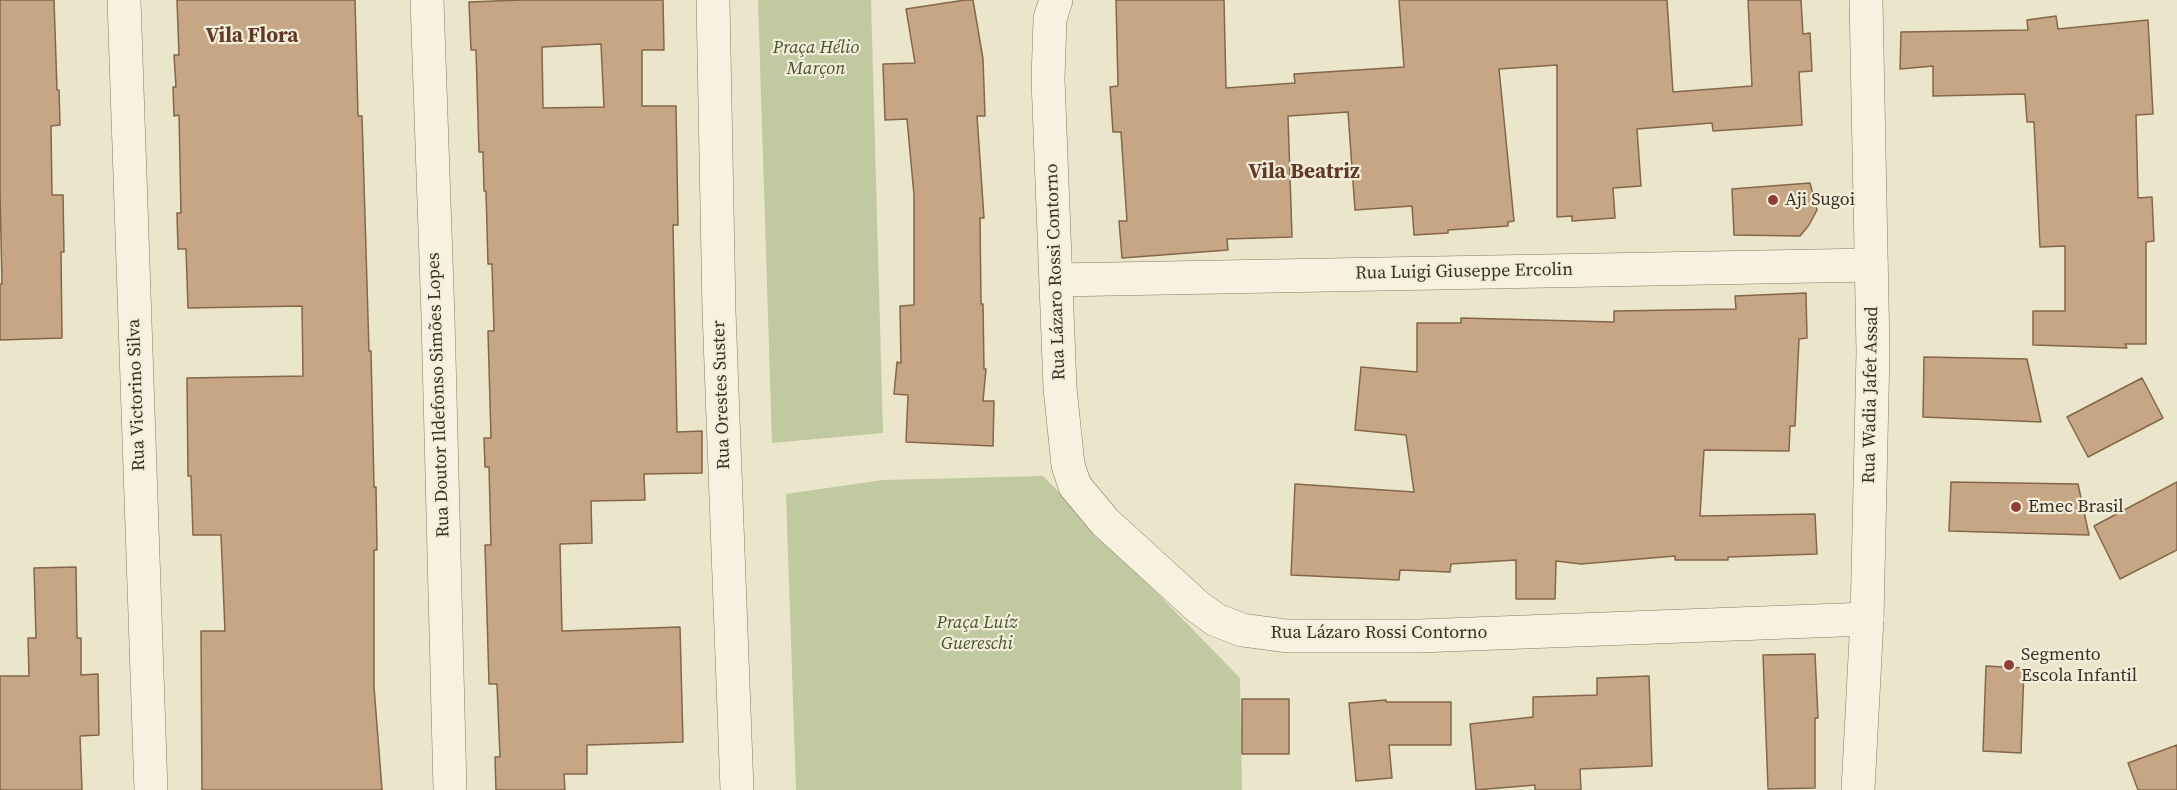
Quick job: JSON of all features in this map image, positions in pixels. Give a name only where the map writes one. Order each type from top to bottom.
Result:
[{"type":"street","name":"Rua Victorino Silva","points":[[124,0],[151,790]]},
{"type":"street","name":"Rua Doutor Ildefonso Simões Lopes","points":[[427,0],[450,790]]},
{"type":"street","name":"Rua Orestes Suster","points":[[713,0],[720,322],[737,790]]},
{"type":"street","name":"Rua Lázaro Rossi Contorno","points":[[1056,0],[1050,19],[1048,79],[1060,388],[1064,446],[1068,465],[1075,486],[1105,522],[1198,607],[1216,620],[1242,630],[1287,636],[1419,636],[1867,619]]},
{"type":"street","name":"Rua Wadia Jafet Assad","points":[[1858,790],[1867,619],[1873,351],[1866,0]]},
{"type":"street","name":"Rua Luigi Giuseppe Ercolin","points":[[1057,280],[1871,265]]},
{"type":"green space","name":"Praça Hélio Marçon","points":[[758,0],[871,0],[883,433],[772,443]]},
{"type":"green space","name":"Praça Luíz Guereschi","points":[[1043,476],[1240,678],[1242,790],[796,790],[786,494],[883,480]]},
{"type":"building","points":[[0,0],[54,0],[60,125],[51,126],[52,195],[63,195],[62,338],[0,340],[0,284],[2,284]]},
{"type":"building","points":[[177,0],[355,0],[358,116],[362,116],[374,487],[376,487],[374,687],[382,790],[202,790],[201,631],[225,631],[221,535],[193,535],[191,476],[188,476],[187,378],[303,376],[302,306],[188,308],[186,249],[178,249],[177,213],[181,213],[179,115],[174,116],[173,87],[176,87],[174,55],[179,55]]},
{"type":"building","points":[[663,0],[664,50],[642,50],[642,106],[676,106],[678,225],[673,225],[677,432],[702,431],[702,473],[644,474],[645,500],[591,501],[592,543],[560,544],[562,631],[680,627],[683,742],[587,745],[587,774],[564,774],[565,790],[496,790],[495,757],[500,757],[497,684],[489,684],[485,545],[491,545],[489,467],[485,467],[484,438],[491,438],[488,331],[494,331],[492,264],[488,264],[483,152],[479,152],[476,50],[471,50],[469,2]],"holes":[[[601,44],[604,107],[543,108],[542,47]]]},
{"type":"building","points":[[973,0],[983,59],[985,116],[977,116],[984,218],[980,218],[981,304],[983,304],[984,369],[986,369],[983,401],[994,401],[993,446],[906,442],[908,395],[894,394],[897,362],[901,363],[900,306],[914,305],[914,195],[907,119],[885,120],[883,64],[915,63],[906,9]]},
{"type":"building","points":[[1116,0],[1224,0],[1226,88],[1295,83],[1294,74],[1404,67],[1399,0],[1667,0],[1673,92],[1752,86],[1748,0],[1801,0],[1803,34],[1810,33],[1812,71],[1799,72],[1802,125],[1713,131],[1712,123],[1637,129],[1641,186],[1613,188],[1615,218],[1572,221],[1572,216],[1557,217],[1557,65],[1499,69],[1514,221],[1508,222],[1508,226],[1448,230],[1448,233],[1414,235],[1412,206],[1355,210],[1348,112],[1288,116],[1292,237],[1227,239],[1228,250],[1122,258],[1119,221],[1127,221],[1121,132],[1113,132],[1110,87],[1118,86]]},
{"type":"building","points":[[2056,16],[2058,29],[2148,20],[2153,114],[2136,115],[2138,198],[2152,197],[2154,241],[2146,242],[2146,344],[2125,344],[2127,348],[2033,345],[2033,311],[2065,311],[2065,246],[2040,247],[2034,122],[2027,122],[2025,94],[1933,96],[1933,66],[1900,69],[1901,32],[2028,30],[2027,20]]},
{"type":"building","name":"Aji Sugoi","points":[[1810,183],[1817,210],[1800,236],[1734,235],[1732,189]]},
{"type":"building","points":[[1806,293],[1807,338],[1799,339],[1795,426],[1790,426],[1789,451],[1704,450],[1700,516],[1815,514],[1817,554],[1728,557],[1728,560],[1675,560],[1675,556],[1581,564],[1556,561],[1555,599],[1516,599],[1516,560],[1451,564],[1450,572],[1400,570],[1399,580],[1291,575],[1295,484],[1414,492],[1406,435],[1355,430],[1361,367],[1417,372],[1417,323],[1461,323],[1461,318],[1614,322],[1614,311],[1736,309],[1735,296]]},
{"type":"building","points":[[1924,357],[2027,359],[2041,422],[1923,417]]},
{"type":"building","points":[[2142,378],[2163,418],[2088,457],[2067,417]]},
{"type":"building","name":"Emec Brasil","points":[[1951,482],[2078,484],[2089,535],[1949,531]]},
{"type":"building","points":[[2177,482],[2177,550],[2120,579],[2094,526]]},
{"type":"building","points":[[76,567],[77,638],[81,638],[81,675],[98,674],[99,735],[80,736],[82,790],[0,790],[0,676],[29,676],[28,638],[36,638],[34,568]]},
{"type":"building","points":[[1815,654],[1818,718],[1815,718],[1815,788],[1768,789],[1763,655]]},
{"type":"building","points":[[1986,666],[2024,668],[2021,753],[1983,751]]},
{"type":"building","points":[[1649,676],[1652,766],[1580,769],[1581,790],[1535,790],[1535,785],[1476,790],[1470,724],[1533,717],[1533,697],[1597,695],[1597,678]]},
{"type":"building","points":[[1242,699],[1289,699],[1289,754],[1242,754]]},
{"type":"building","points":[[1386,700],[1386,702],[1451,702],[1451,745],[1389,745],[1392,778],[1356,781],[1349,703]]},
{"type":"building","points":[[2177,745],[2177,790],[2138,790],[2128,763]]},
{"type":"place","name":"Aji Sugoi","points":[[1773,200]]},
{"type":"place","name":"Emec Brasil","points":[[2016,507]]},
{"type":"place","name":"Segmento Escola Infantil","points":[[2009,665]]},
{"type":"district","name":"Vila Flora","points":[[252,37]]},
{"type":"district","name":"Vila Beatriz","points":[[1304,173]]}]
